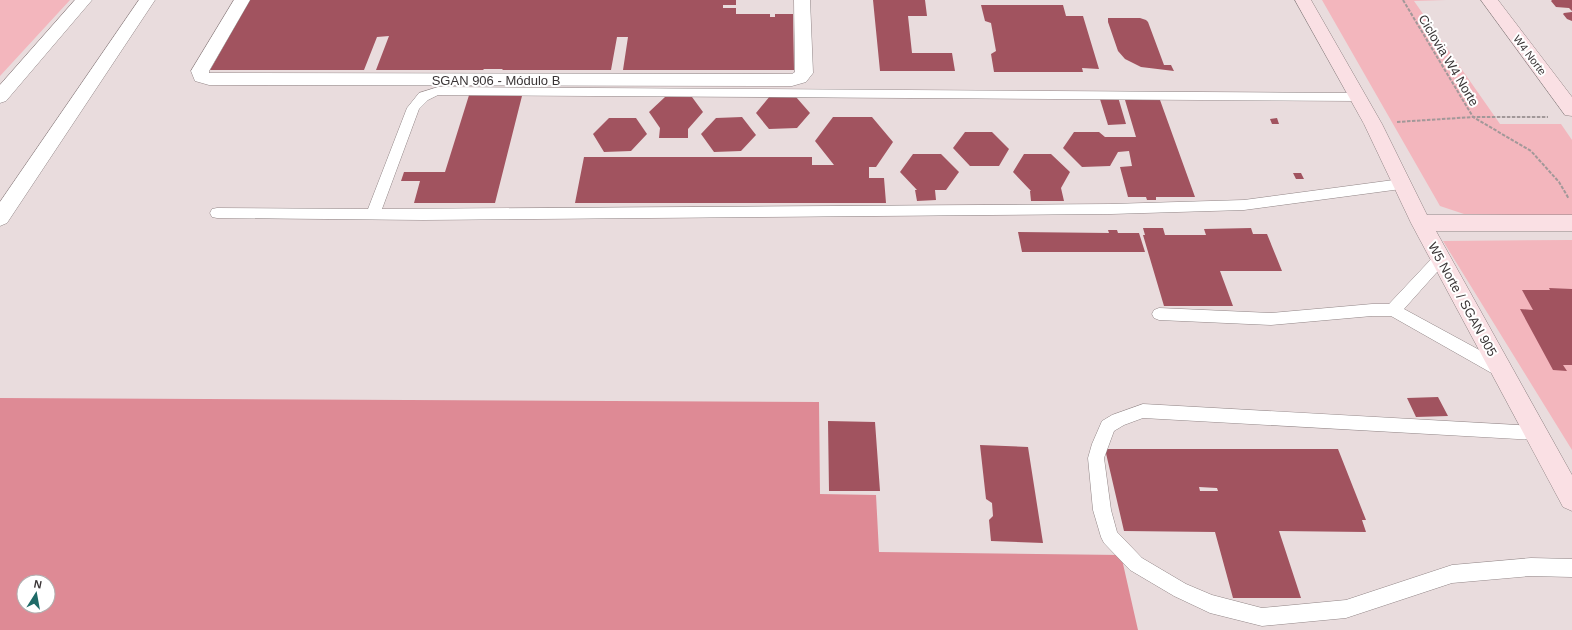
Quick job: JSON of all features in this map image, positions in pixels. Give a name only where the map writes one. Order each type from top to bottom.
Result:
[{"type":"main road","name":"W5 Norte / SGAN 905","points":[[1303,0],[1359,97],[1421,222],[1572,499]]},
{"type":"main road","name":"W4 Norte","points":[[1489,0],[1571,107]]},
{"type":"main road","points":[[1421,222],[1572,223]]},
{"type":"street","points":[[0,97],[84,0]]},
{"type":"street","points":[[0,218],[147,0]]},
{"type":"street","name":"SGAN 906 - Módulo B","points":[[242,0],[200,71],[201,77],[209,79],[792,80],[800,78],[804,73],[802,0]]},
{"type":"lane","points":[[373,214],[413,108],[418,100],[426,94],[438,91],[1359,97]]},
{"type":"lane","points":[[218,213],[617,214],[1111,209],[1244,205],[1401,184]]},
{"type":"lane","points":[[1393,310],[1441,258]]},
{"type":"lane","points":[[1159,314],[1271,319],[1372,310],[1393,310],[1502,370]]},
{"type":"lane","points":[[1536,433],[1143,411],[1118,420],[1108,426],[1100,444],[1096,458],[1102,510],[1110,537],[1136,564],[1180,590],[1210,604],[1262,617],[1346,609],[1452,574],[1531,567],[1572,568]]},
{"type":"path","name":"Ciclovia W4 Norte","points":[[1403,0],[1473,117],[1532,151],[1559,182],[1572,204]]},
{"type":"path","points":[[1373,124],[1473,117],[1549,118]]},
{"type":"shaded area","points":[[0,0],[70,0],[0,76]]},
{"type":"shaded area","points":[[1322,0],[1446,0],[1414,1],[1500,124],[1561,124],[1572,140],[1572,216],[1464,214],[1440,206]]},
{"type":"shaded area","points":[[1572,240],[1572,450],[1443,241]]},
{"type":"shaded area","points":[[0,398],[819,402],[820,494],[876,495],[879,552],[1121,555],[1138,630],[0,630]]},
{"type":"building","points":[[250,0],[736,0],[736,5],[723,5],[723,8],[736,8],[736,14],[770,14],[770,17],[775,17],[775,14],[793,14],[794,70],[623,70],[628,37],[617,37],[611,70],[376,70],[389,36],[377,37],[364,70],[210,70]]},
{"type":"building","points":[[873,0],[925,0],[927,16],[908,16],[912,53],[952,53],[955,71],[880,71]]},
{"type":"building","points":[[1572,0],[1572,11],[1569,8],[1556,7],[1551,1]]},
{"type":"building","points":[[981,5],[1063,5],[1066,16],[1083,16],[1099,69],[1082,68],[1083,72],[994,72],[991,54],[996,51],[991,23],[985,21]]},
{"type":"building","points":[[1572,12],[1572,21],[1567,19],[1563,14],[1564,13]]},
{"type":"building","points":[[1108,18],[1140,18],[1146,20],[1164,65],[1171,65],[1174,71],[1141,67],[1125,59],[1118,51]]},
{"type":"building","points":[[470,92],[523,92],[495,203],[414,203],[420,181],[401,181],[404,172],[445,172]]},
{"type":"building","points":[[770,96],[796,97],[810,113],[797,128],[769,129],[756,113]]},
{"type":"building","points":[[1099,96],[1118,97],[1126,124],[1108,125]]},
{"type":"building","points":[[665,97],[692,97],[703,112],[688,129],[688,138],[659,138],[660,128],[649,112]]},
{"type":"building","points":[[1125,100],[1160,100],[1195,197],[1156,197],[1156,200],[1147,200],[1146,197],[1128,197],[1120,167],[1132,166],[1129,151],[1118,152],[1110,166],[1082,167],[1063,148],[1074,132],[1099,132],[1105,137],[1136,137]]},
{"type":"building","points":[[742,117],[756,135],[741,151],[714,152],[701,134],[716,118]]},
{"type":"building","points":[[833,117],[872,117],[893,142],[876,167],[869,167],[869,178],[884,178],[886,203],[575,203],[584,157],[812,157],[812,165],[834,165],[815,141]]},
{"type":"building","points":[[609,118],[636,118],[647,134],[631,151],[604,152],[593,134]]},
{"type":"building","points":[[1277,118],[1279,124],[1272,124],[1270,119]]},
{"type":"building","points":[[965,132],[992,132],[1009,149],[999,166],[970,166],[953,148]]},
{"type":"building","points":[[913,154],[941,154],[959,172],[946,190],[935,190],[936,200],[917,201],[915,190],[917,190],[900,172]]},
{"type":"building","points":[[1024,154],[1051,154],[1070,172],[1061,188],[1064,201],[1031,201],[1031,191],[1013,172]]},
{"type":"building","points":[[1293,173],[1301,173],[1304,179],[1296,179]]},
{"type":"building","points":[[1143,228],[1163,228],[1165,235],[1206,235],[1204,229],[1251,228],[1253,234],[1267,234],[1282,271],[1220,271],[1233,306],[1164,306],[1143,235],[1145,235]]},
{"type":"building","points":[[1108,230],[1117,230],[1118,233],[1139,233],[1145,252],[1022,252],[1018,232],[1109,233]]},
{"type":"building","points":[[1549,288],[1572,289],[1572,365],[1563,365],[1567,371],[1553,370],[1520,309],[1533,310],[1522,290],[1550,290]]},
{"type":"building","points":[[1438,397],[1448,416],[1416,417],[1407,398]]},
{"type":"building","points":[[828,421],[875,422],[880,491],[829,491]]},
{"type":"building","points":[[980,445],[1028,447],[1043,543],[991,541],[989,520],[993,516],[992,503],[986,499]]},
{"type":"building","points":[[1105,449],[1338,449],[1366,520],[1362,520],[1366,532],[1279,531],[1301,598],[1233,598],[1215,532],[1124,531]],"holes":[[[1199,487],[1217,488],[1218,491],[1200,491]]]}]
